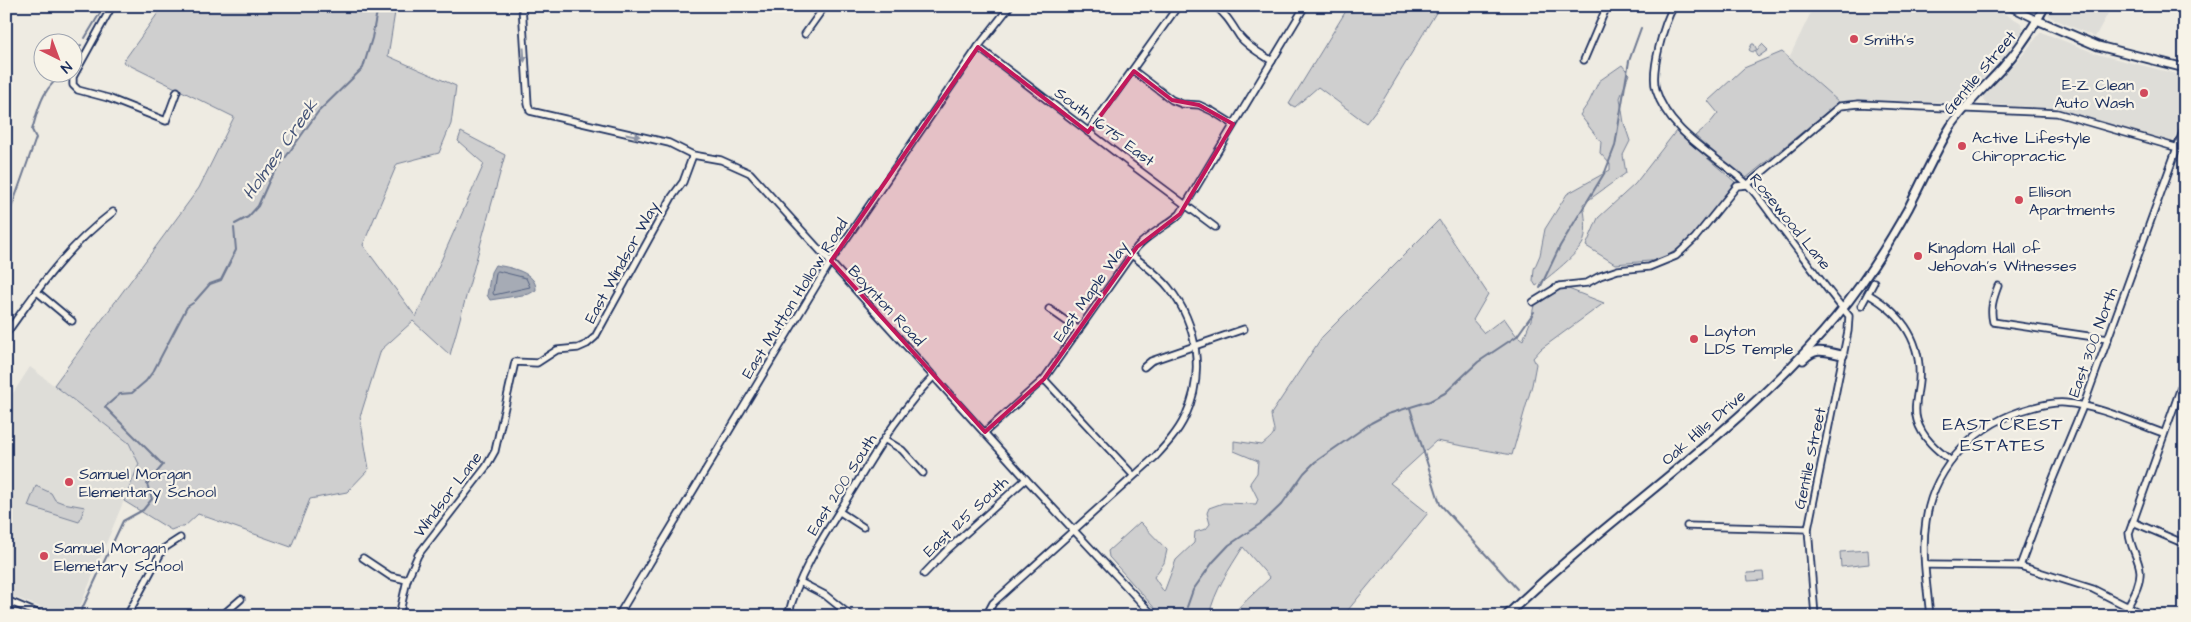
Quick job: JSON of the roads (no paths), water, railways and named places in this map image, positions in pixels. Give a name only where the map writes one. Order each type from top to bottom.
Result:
[{"type":"main road","name":"Gentile Street","points":[[1893,234],[1936,151],[1964,108],[2015,53],[2045,6]]},
{"type":"main road","points":[[2037,20],[2111,50],[2185,68]]},
{"type":"main road","name":"Oak Hills Drive","points":[[1506,616],[1541,582],[1688,459],[1775,382],[1843,308],[1893,234]]},
{"type":"main road","points":[[1775,382],[1814,351],[1843,355]]},
{"type":"street","points":[[112,6],[73,76],[73,85],[78,90],[108,98],[166,121],[177,91]]},
{"type":"street","name":"Boynton Road","points":[[522,6],[530,111],[669,143],[693,155],[721,160],[750,173],[1026,479],[1151,614]]},
{"type":"street","points":[[805,34],[825,6]]},
{"type":"street","name":"East Mutton Hollow Road","points":[[620,615],[831,261],[978,47],[1010,6]]},
{"type":"street","points":[[1088,132],[1134,71],[1178,6]]},
{"type":"street","points":[[1215,6],[1233,24],[1241,38],[1272,61]]},
{"type":"street","name":"East Maple Way","points":[[985,432],[1044,379],[1144,240],[1169,224],[1180,214],[1305,6]]},
{"type":"street","points":[[1584,60],[1607,6]]},
{"type":"street","name":"Rosewood Lane","points":[[1674,6],[1665,23],[1661,37],[1655,88],[1665,111],[1678,126],[1747,184],[1843,308]]},
{"type":"street","points":[[2008,6],[2037,20]]},
{"type":"street","name":"South 1675 East","points":[[978,47],[1215,227]]},
{"type":"street","points":[[1134,71],[1172,100],[1212,111],[1234,124]]},
{"type":"street","points":[[1533,302],[1559,286],[1587,283],[1618,270],[1649,267],[1676,256],[1695,238],[1737,186],[1747,184],[1840,106],[1859,104],[2057,113],[2185,150]]},
{"type":"street","name":"East 300 North","points":[[2020,566],[2048,488],[2083,406],[2185,126]]},
{"type":"street","name":"East Windsor Way","points":[[522,363],[537,362],[557,350],[578,348],[587,344],[595,337],[672,197],[683,182],[693,155]]},
{"type":"street","points":[[6,334],[57,264],[79,240],[113,212]]},
{"type":"street","points":[[986,616],[993,603],[1155,457],[1173,436],[1184,418],[1193,396],[1197,367],[1195,346],[1180,303],[1168,286],[1132,255]]},
{"type":"street","points":[[1861,306],[1874,282]]},
{"type":"street","points":[[1998,286],[1992,301],[1991,315],[1994,322],[2108,339]]},
{"type":"street","points":[[36,291],[72,321]]},
{"type":"street","points":[[1868,294],[1885,304],[1900,317],[1909,332],[1919,363],[1916,419],[1931,445],[1951,461]]},
{"type":"street","name":"Gentile Street","points":[[1815,616],[1808,529],[1849,322],[1849,316],[1843,308]]},
{"type":"street","points":[[1048,309],[1079,330]]},
{"type":"street","points":[[1144,367],[1151,361],[1244,329]]},
{"type":"street","name":"Windsor Lane","points":[[399,616],[408,580],[418,555],[486,468],[495,451],[516,362],[522,363]]},
{"type":"street","name":"East 200 South","points":[[788,616],[808,562],[900,414],[934,376]]},
{"type":"street","points":[[2122,616],[2139,580],[2140,570],[2130,544],[2130,533],[2185,376]]},
{"type":"street","points":[[1044,379],[1133,475]]},
{"type":"street","points":[[1930,616],[1924,540],[1926,519],[1932,497],[1951,461],[1985,427],[2002,418],[2042,405],[2064,403],[2115,415],[2164,433]]},
{"type":"street","points":[[884,439],[902,450],[923,473]]},
{"type":"street","name":"East 125 South","points":[[924,574],[946,551],[1026,479]]},
{"type":"street","points":[[840,512],[863,527]]},
{"type":"street","points":[[2133,522],[2185,544]]},
{"type":"street","points":[[1687,526],[1808,529]]},
{"type":"street","points":[[127,616],[162,549],[180,538]]},
{"type":"street","points":[[363,558],[390,576],[408,580]]},
{"type":"street","points":[[1926,565],[2020,566],[2070,580],[2127,605],[2146,616]]},
{"type":"street","points":[[800,582],[825,595],[851,616]]},
{"type":"street","points":[[224,616],[241,599]]},
{"type":"street","points":[[6,600],[43,616]]},
{"type":"water","points":[[495,265],[514,269],[527,275],[535,284],[536,290],[529,294],[490,300],[487,295],[491,272]]},
{"type":"waterway","name":"Holmes Creek","points":[[235,224],[248,217],[258,206],[270,179],[318,112],[363,68],[372,38],[378,6]]},
{"type":"waterway","points":[[85,38],[103,8]]},
{"type":"waterway","points":[[1540,288],[1560,246],[1605,172],[1615,146],[1629,61],[1641,28]]},
{"type":"waterway","points":[[6,223],[36,138],[32,130],[40,104],[53,82]]},
{"type":"waterway","name":"Holmes Creek","points":[[195,301],[210,284],[221,280],[236,250],[234,228]]},
{"type":"waterway","name":"Holmes Creek","points":[[81,611],[123,521],[143,510],[152,499],[147,484],[163,465],[105,407],[120,394],[132,393],[146,381],[154,370],[187,307],[193,303]]},
{"type":"waterway","points":[[1187,607],[1193,590],[1213,562],[1229,545],[1263,522],[1282,504],[1304,473],[1315,462],[1371,423],[1388,414],[1430,401],[1445,393],[1478,362],[1517,336],[1534,312]]},
{"type":"waterway","points":[[1410,408],[1440,504],[1517,589]]},
{"type":"waterway","points":[[1538,612],[1541,616]]},
{"type":"place","name":"Smith's","points":[[1854,39]]},
{"type":"place","name":"E-Z Clean Auto Wash","points":[[2144,93]]},
{"type":"place","name":"Active Lifestyle Chiropractic","points":[[1962,146]]},
{"type":"place","name":"Ellison Apartments","points":[[2019,200]]},
{"type":"place","name":"Kingdom Hall of Jehovah's Witnesses","points":[[1918,256]]},
{"type":"place","name":"Layton LDS Temple","points":[[1694,339]]},
{"type":"place","name":"Samuel Morgan Elementary School","points":[[69,482]]},
{"type":"place","name":"Samuel Morgan Elemetary School","points":[[44,556]]},
{"type":"district","name":"EAST CREST ESTATES","points":[[2003,434]]}]
